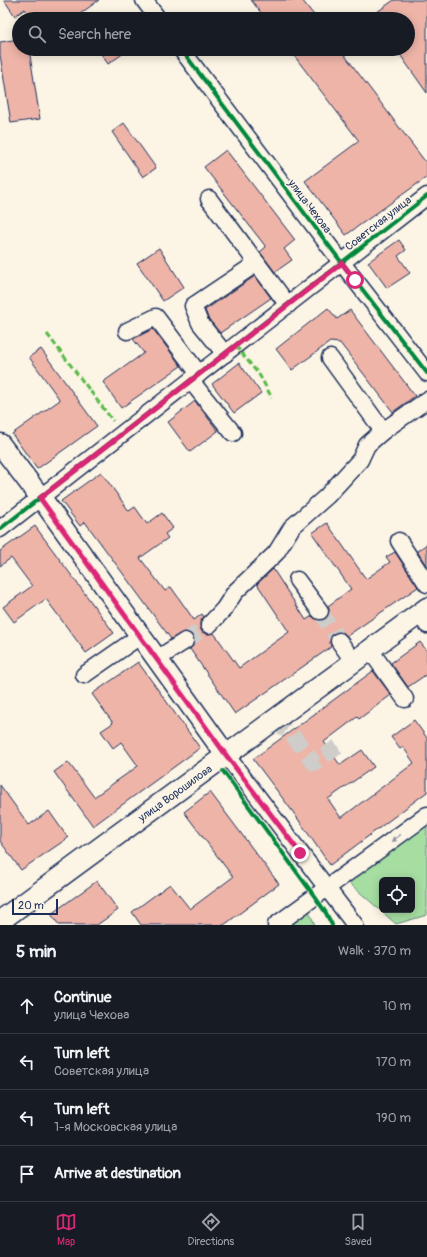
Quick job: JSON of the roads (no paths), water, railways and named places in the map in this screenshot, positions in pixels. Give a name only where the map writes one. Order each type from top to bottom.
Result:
[{"type":"main road","points":[[0,444],[226,755]]},
{"type":"main road","name":"улица Ворошилова","points":[[0,922],[362,656],[425,616]]},
{"type":"street","points":[[144,0],[153,12]]},
{"type":"street","name":"улица Чехова","points":[[186,56],[427,373]]},
{"type":"street","name":"Советская улица","points":[[0,529],[427,196]]},
{"type":"street","points":[[209,199],[288,305]]},
{"type":"street","points":[[225,354],[200,323],[193,306],[257,263]]},
{"type":"street","points":[[127,331],[156,317],[233,433]]},
{"type":"street","points":[[330,358],[383,431]]},
{"type":"street","points":[[209,625],[224,609],[236,592],[276,553],[292,527],[327,496],[360,460],[367,445],[383,431],[427,400]]},
{"type":"street","points":[[399,541],[427,584]]},
{"type":"street","points":[[297,580],[320,611]]},
{"type":"street","points":[[84,675],[140,636]]},
{"type":"street","points":[[157,659],[185,641]]},
{"type":"street","points":[[340,641],[362,656],[375,658],[405,699]]},
{"type":"street","points":[[226,755],[355,925]]},
{"type":"street","points":[[276,925],[327,889],[427,814]]},
{"type":"tunnel","points":[[320,611],[339,641]]},
{"type":"tunnel","points":[[185,641],[209,625]]},
{"type":"tunnel","points":[[275,719],[281,726],[290,732],[314,763],[340,745]]}]
